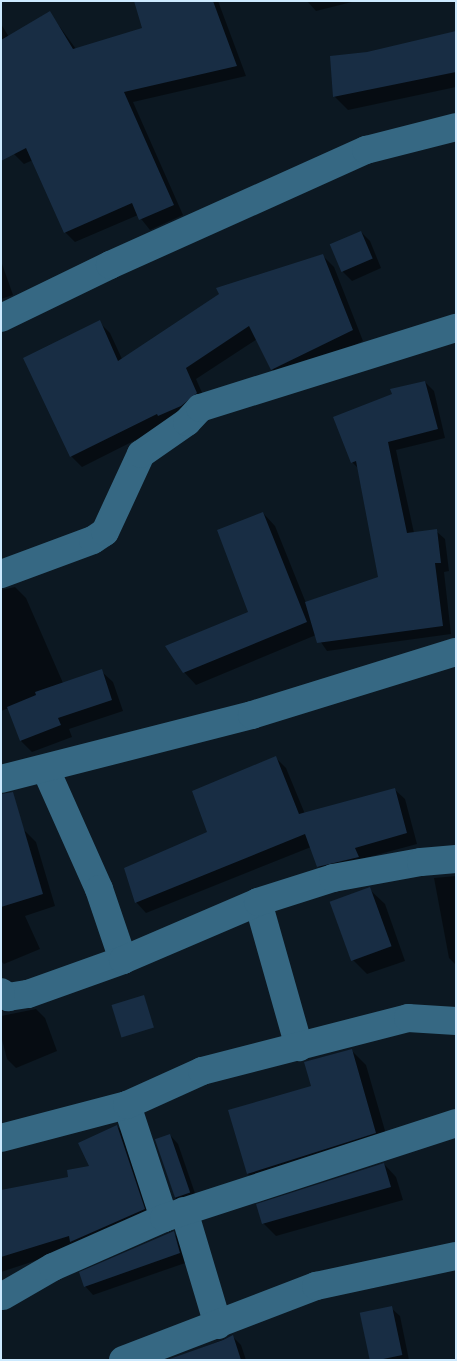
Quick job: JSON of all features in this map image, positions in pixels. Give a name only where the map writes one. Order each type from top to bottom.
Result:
[{"type":"street","points":[[1,318],[110,265],[366,150],[456,127]]},
{"type":"street","points":[[1,574],[93,540],[104,532],[141,454],[187,422],[200,408],[456,328]]},
{"type":"street","points":[[1,780],[46,770],[252,715],[456,652]]},
{"type":"street","points":[[46,770],[99,889],[123,960]]},
{"type":"street","points":[[3,997],[28,994],[123,960],[258,902],[333,878],[422,862],[456,859]]},
{"type":"street","points":[[258,902],[299,1047]]},
{"type":"street","points":[[1,1138],[126,1106],[202,1071],[408,1018],[456,1022]]},
{"type":"street","points":[[126,1106],[174,1215],[218,1325]]},
{"type":"street","points":[[3,1296],[53,1267],[174,1215],[456,1123]]},
{"type":"street","points":[[123,1360],[316,1286],[456,1256]]},
{"type":"building","points":[[134,1],[213,1],[237,66],[124,92],[174,205],[139,220],[132,203],[64,233],[26,148],[1,161],[1,40],[50,11],[73,49],[142,28]]},
{"type":"building","points":[[456,31],[456,72],[333,97],[330,56],[367,52]]},
{"type":"building","points":[[361,231],[373,259],[341,272],[330,244]]},
{"type":"building","points":[[323,254],[353,330],[271,370],[249,326],[186,368],[197,393],[181,406],[158,416],[157,414],[70,457],[23,358],[100,320],[118,361],[219,294],[216,288]]},
{"type":"building","points":[[425,381],[438,429],[388,442],[407,533],[437,529],[441,563],[435,563],[443,626],[317,643],[305,602],[378,577],[356,461],[351,463],[333,417],[392,394],[390,389]]},
{"type":"building","points":[[263,512],[307,622],[183,673],[165,646],[248,612],[217,530]]},
{"type":"building","points":[[102,669],[112,700],[58,718],[61,725],[20,741],[7,707],[36,695],[35,692]]},
{"type":"building","points":[[276,756],[299,814],[395,788],[407,833],[355,848],[359,857],[317,867],[305,834],[135,903],[124,868],[207,832],[192,791]]},
{"type":"building","points":[[13,792],[43,894],[1,907],[1,794]]},
{"type":"building","points":[[370,887],[392,946],[351,961],[330,902]]},
{"type":"building","points":[[144,995],[154,1028],[121,1037],[111,1005]]},
{"type":"building","points":[[352,1049],[376,1133],[247,1174],[228,1110],[311,1086],[304,1062]]},
{"type":"building","points":[[117,1125],[145,1209],[70,1242],[69,1236],[1,1257],[1,1190],[68,1177],[67,1170],[89,1166],[78,1143]]},
{"type":"building","points":[[170,1134],[190,1193],[175,1198],[155,1139]]},
{"type":"building","points":[[384,1163],[391,1187],[262,1224],[256,1204]]},
{"type":"building","points":[[174,1231],[180,1253],[84,1287],[79,1272]]},
{"type":"building","points":[[392,1306],[402,1355],[370,1360],[360,1313]]},
{"type":"building","points":[[233,1335],[241,1360],[167,1360],[223,1340]]}]
